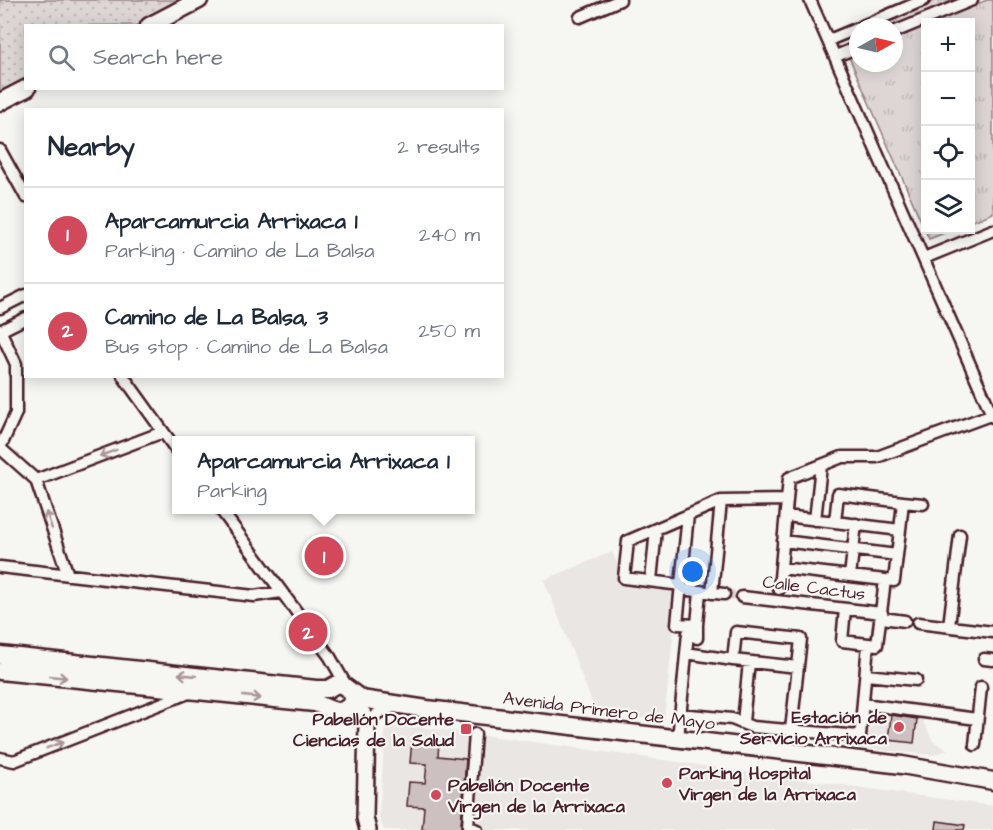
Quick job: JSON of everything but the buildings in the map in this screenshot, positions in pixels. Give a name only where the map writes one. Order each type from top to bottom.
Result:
[{"type":"main road","points":[[153,24],[200,0]]},
{"type":"main road","points":[[0,102],[24,90]]},
{"type":"main road","points":[[0,655],[348,702]]},
{"type":"main road","points":[[0,670],[18,657]]},
{"type":"main road","points":[[0,670],[315,703],[348,702]]},
{"type":"main road","name":"Avenida Primero de Mayo","points":[[348,702],[401,704],[902,765],[993,781]]},
{"type":"street","points":[[580,17],[620,0]]},
{"type":"street","points":[[779,589],[789,478],[842,457],[877,457],[993,415],[810,0]]},
{"type":"street","points":[[881,18],[924,0]]},
{"type":"street","points":[[903,28],[972,0]]},
{"type":"street","points":[[829,40],[849,31]]},
{"type":"street","points":[[836,56],[849,51]]},
{"type":"street","points":[[0,150],[24,193]]},
{"type":"street","points":[[924,258],[993,230]]},
{"type":"street","points":[[0,308],[24,296]]},
{"type":"street","points":[[24,319],[0,331],[16,364],[16,413],[0,448],[36,480],[68,575]]},
{"type":"street","points":[[124,378],[172,444]]},
{"type":"street","points":[[36,480],[163,432]]},
{"type":"street","points":[[815,520],[821,466]]},
{"type":"street","points":[[835,522],[838,494],[923,504]]},
{"type":"street","points":[[724,594],[624,578],[628,542],[721,501],[787,500]]},
{"type":"street","points":[[678,739],[688,633],[697,638],[697,625],[706,592],[721,501]]},
{"type":"street","points":[[781,568],[894,581],[903,502]]},
{"type":"street","points":[[224,514],[330,657],[348,702],[365,829]]},
{"type":"street","points":[[688,515],[677,624],[697,625]]},
{"type":"street","points":[[786,516],[900,530]]},
{"type":"street","points":[[850,576],[856,524]]},
{"type":"street","points":[[651,581],[656,529]]},
{"type":"street","points":[[949,626],[960,534]]},
{"type":"street","points":[[783,541],[897,555]]},
{"type":"street","points":[[0,567],[254,596],[281,592]]},
{"type":"street","points":[[680,714],[732,719],[752,727],[860,736],[866,675],[882,615],[885,580]]},
{"type":"street","name":"Calle Cactus","points":[[741,597],[845,609],[905,621]]},
{"type":"street","points":[[845,609],[842,641],[873,644]]},
{"type":"street","points":[[918,623],[993,632]]},
{"type":"street","points":[[733,660],[736,632],[801,639],[791,730]]},
{"type":"street","points":[[686,653],[798,668]]},
{"type":"street","points":[[743,722],[748,662]]},
{"type":"street","points":[[866,675],[916,680]]},
{"type":"street","points":[[975,745],[981,687]]},
{"type":"street","points":[[0,758],[15,761],[195,690]]},
{"type":"street","points":[[348,702],[380,712],[401,704]]},
{"type":"street","points":[[863,704],[977,719]]},
{"type":"street","points":[[476,734],[468,826],[477,830]]},
{"type":"shaded area","points":[[612,552],[626,584],[678,587],[664,721],[596,712],[544,580]]},
{"type":"shaded area","name":"Estación de Servicio Arrixaca","points":[[888,711],[919,714],[933,741],[948,750],[933,755],[852,747]]},
{"type":"shaded area","points":[[386,723],[993,806],[993,830],[384,830],[379,817]]},
{"type":"green space","points":[[0,0],[195,0],[149,24],[24,24],[24,89],[0,102]]},
{"type":"green space","points":[[936,0],[957,0],[903,23],[903,18],[892,18]]},
{"type":"green space","points":[[987,0],[993,0],[993,213],[975,220],[975,18],[942,18]]},
{"type":"green space","points":[[921,27],[921,221],[856,72],[903,72],[903,34]]},
{"type":"green space","points":[[927,234],[942,234],[929,239]]},
{"type":"tunnel","points":[[724,594],[742,597]]},
{"type":"place","name":"Aparcamurcia Arrixaca 1","points":[[324,556]]},
{"type":"place","name":"Camino de La Balsa, 3","points":[[308,632]]},
{"type":"place","name":"Estación de Servicio Arrixaca","points":[[899,727]]},
{"type":"place","name":"Pabellón Docente Ciencias de la Salud","points":[[466,729]]},
{"type":"place","name":"Parking Hospital Virgen de la Arrixaca","points":[[667,783]]},
{"type":"place","name":"Pabellón Docente Virgen de la Arrixaca","points":[[436,795]]}]
